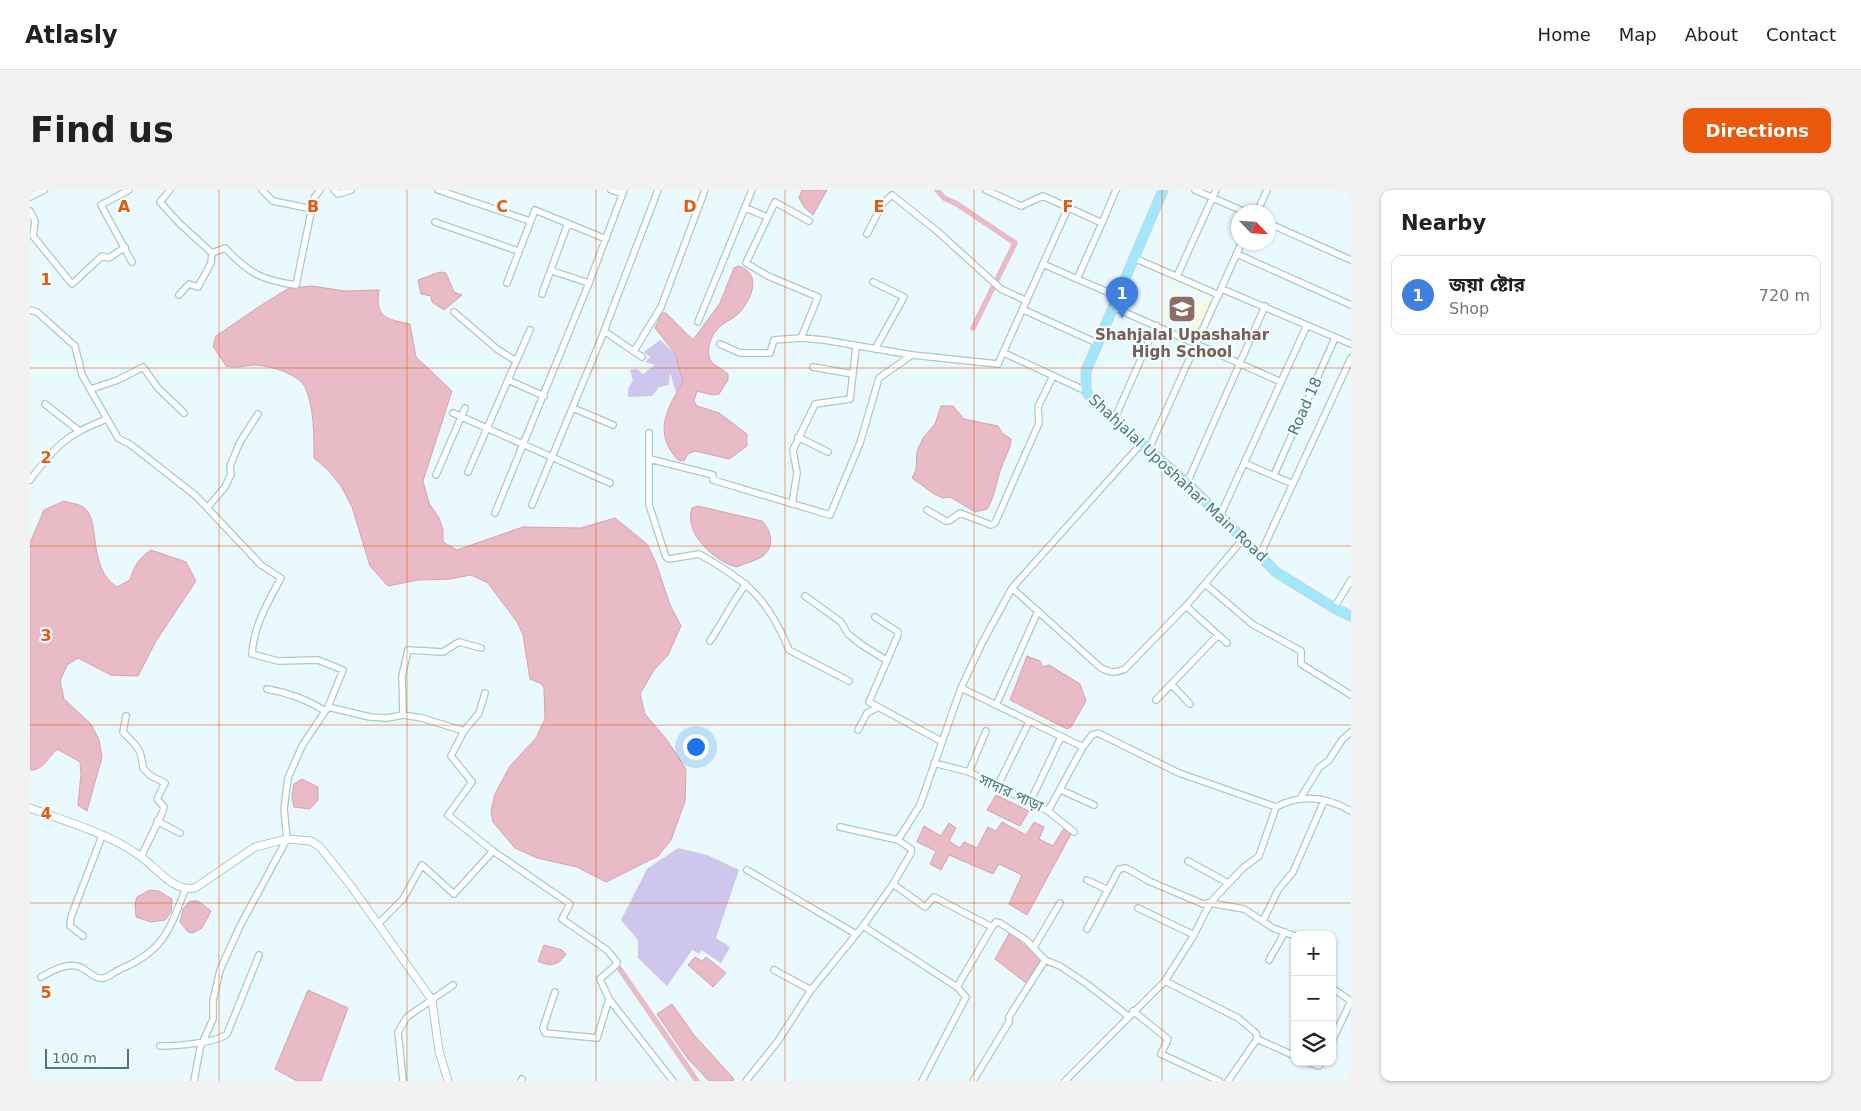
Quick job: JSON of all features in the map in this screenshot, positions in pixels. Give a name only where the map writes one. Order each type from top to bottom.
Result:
[{"type":"main road","name":"Shahjalal Uposhahar Main Road","points":[[1162,190],[1086,371],[1086,391],[1114,420],[1186,483],[1260,554],[1276,572],[1334,608],[1351,616]]},
{"type":"street","points":[[30,197],[44,190]]},
{"type":"street","points":[[129,190],[101,205],[132,262]]},
{"type":"street","points":[[170,190],[160,202],[179,224],[212,253]]},
{"type":"street","points":[[262,190],[272,201],[312,209]]},
{"type":"street","points":[[212,253],[225,248],[245,269],[270,281],[296,285],[314,198],[320,190]]},
{"type":"street","points":[[334,190],[338,194],[351,190]]},
{"type":"street","points":[[438,190],[530,221]]},
{"type":"street","points":[[495,513],[544,396],[624,192],[611,190]]},
{"type":"street","points":[[532,505],[554,457],[658,190]]},
{"type":"street","points":[[632,350],[661,307],[705,190]]},
{"type":"street","points":[[698,322],[752,190]]},
{"type":"street","points":[[986,190],[1021,206],[1044,196],[1102,223]]},
{"type":"street","points":[[1077,279],[1116,190]]},
{"type":"street","points":[[1195,190],[1231,206]]},
{"type":"street","points":[[1177,276],[1216,190]]},
{"type":"street","points":[[1260,205],[1267,190]]},
{"type":"street","points":[[867,234],[882,203],[892,195],[937,231],[1000,289],[1027,301]]},
{"type":"street","points":[[801,338],[818,297],[768,276],[746,263],[775,202],[809,221]]},
{"type":"street","points":[[746,208],[766,218]]},
{"type":"street","points":[[720,344],[740,353],[770,353],[774,340],[801,338],[856,347],[998,364],[1024,310],[1068,208]]},
{"type":"street","points":[[507,283],[535,210],[606,238]]},
{"type":"street","points":[[30,211],[35,221],[33,236],[72,284],[102,256],[109,258],[125,247]]},
{"type":"street","points":[[435,222],[518,251]]},
{"type":"street","points":[[542,294],[568,224]]},
{"type":"street","points":[[1276,227],[1351,260]]},
{"type":"street","points":[[1148,451],[1239,250]]},
{"type":"street","points":[[178,295],[189,284],[198,287],[211,263],[212,253]]},
{"type":"street","points":[[1237,254],[1351,305]]},
{"type":"street","points":[[1134,258],[1219,295]]},
{"type":"street","points":[[1043,264],[1117,296]]},
{"type":"street","points":[[552,271],[589,283]]},
{"type":"street","points":[[873,282],[904,296],[875,349]]},
{"type":"street","points":[[1222,289],[1351,344]]},
{"type":"street","points":[[1186,483],[1265,306]]},
{"type":"street","points":[[1112,307],[1198,343],[1281,382]]},
{"type":"street","points":[[30,310],[37,312],[75,346],[82,375],[118,438],[131,445],[208,508],[261,565],[281,578],[260,615],[254,634],[252,654],[278,660],[318,660],[342,670],[326,709],[302,746],[288,778],[284,809],[287,839],[240,926],[220,970],[214,993],[213,1019],[195,1068],[194,1081]]},
{"type":"street","points":[[1024,310],[1097,343]]},
{"type":"street","points":[[454,312],[497,349],[516,361]]},
{"type":"street","points":[[1114,420],[1156,325]]},
{"type":"street","points":[[1220,516],[1307,325]]},
{"type":"street","points":[[468,472],[530,330]]},
{"type":"street","points":[[604,331],[642,357]]},
{"type":"street","name":"Road 18","points":[[1274,475],[1335,338]]},
{"type":"street","points":[[792,504],[797,473],[793,450],[798,437],[815,404],[850,399],[856,347]]},
{"type":"street","points":[[1004,353],[1086,391]]},
{"type":"street","points":[[650,459],[713,474],[713,480],[830,515],[860,443],[879,378],[912,354]]},
{"type":"street","points":[[1260,554],[1351,358]]},
{"type":"street","points":[[91,389],[118,380],[143,367],[158,388],[184,413]]},
{"type":"street","points":[[814,367],[834,369],[853,374]]},
{"type":"street","points":[[927,510],[946,521],[960,513],[995,524],[1039,423],[1038,408],[1053,376]]},
{"type":"street","points":[[508,380],[544,396]]},
{"type":"street","points":[[45,404],[78,430]]},
{"type":"street","points":[[436,475],[465,408]]},
{"type":"street","points":[[573,408],[613,425]]},
{"type":"street","points":[[453,413],[610,483]]},
{"type":"street","points":[[208,508],[225,487],[231,474],[230,466],[240,442],[258,414]]},
{"type":"street","points":[[30,480],[52,451],[78,430],[107,418]]},
{"type":"street","points":[[649,433],[649,505],[666,557],[669,559],[699,554],[746,584],[766,605],[780,627],[789,650],[849,681]]},
{"type":"street","points":[[798,437],[828,452]]},
{"type":"street","points":[[898,840],[920,806],[941,741],[962,688],[982,643],[1012,588],[1141,444]]},
{"type":"street","points":[[1244,463],[1293,484]]},
{"type":"street","points":[[1012,588],[1101,668],[1110,673],[1125,669],[1186,606],[1243,539]]},
{"type":"street","points":[[1334,608],[1351,580]]},
{"type":"street","points":[[710,641],[720,627],[727,610],[746,584]]},
{"type":"street","points":[[1205,584],[1252,624],[1301,651],[1301,664],[1351,695]]},
{"type":"street","points":[[805,596],[841,622],[848,634],[886,660]]},
{"type":"street","points":[[1186,606],[1227,643]]},
{"type":"street","points":[[996,705],[1038,612]]},
{"type":"street","points":[[875,617],[898,633],[869,702],[941,741]]},
{"type":"street","points":[[1156,700],[1218,635]]},
{"type":"street","points":[[403,715],[402,676],[408,650],[443,652],[459,642],[481,648]]},
{"type":"street","points":[[1170,684],[1190,704]]},
{"type":"street","points":[[962,688],[1083,747],[1092,735],[1098,733],[1179,773],[1276,808],[1301,797],[1338,804],[1351,811]]},
{"type":"street","points":[[267,689],[296,696],[326,709],[370,717],[387,718],[403,715],[422,718],[464,731]]},
{"type":"street","points":[[485,693],[479,713],[464,731],[451,756],[472,782],[448,815],[492,851],[570,904],[562,919],[607,950],[617,962],[600,979],[609,999],[673,1081]]},
{"type":"street","points":[[858,730],[866,713],[877,708]]},
{"type":"street","points":[[126,716],[123,732],[138,746],[142,756],[143,768],[150,776],[165,783],[158,799],[164,807],[141,857]]},
{"type":"street","points":[[997,787],[1029,722]]},
{"type":"street","points":[[969,772],[986,731]]},
{"type":"street","points":[[1301,797],[1319,768],[1329,760],[1342,740],[1351,732]]},
{"type":"street","points":[[1030,802],[1061,737]]},
{"type":"street","name":"সাদার পাড়া","points":[[934,763],[969,772],[1048,812],[1083,747]]},
{"type":"street","points":[[1061,790],[1094,806]]},
{"type":"street","points":[[1263,921],[1278,890],[1293,872],[1324,801]]},
{"type":"street","points":[[30,808],[102,836],[141,857],[171,882],[185,890],[195,888],[255,847],[287,839],[311,841],[320,847],[432,1000],[439,1051],[448,1081]]},
{"type":"street","points":[[1065,1081],[1165,981],[1194,934],[1210,903],[1228,883],[1259,856],[1276,808]]},
{"type":"street","points":[[1048,812],[1074,832]]},
{"type":"street","points":[[157,821],[180,834]]},
{"type":"street","points":[[746,1081],[778,1041],[811,990],[863,926],[893,884],[912,852],[911,849],[898,840],[840,827]]},
{"type":"street","points":[[83,936],[70,926],[70,917],[102,836]]},
{"type":"street","points":[[378,924],[402,898],[422,865],[454,894],[492,851]]},
{"type":"street","points":[[1188,861],[1228,883]]},
{"type":"street","points":[[1088,930],[1119,869],[1126,868],[1151,882],[1202,904],[1210,903],[1244,909],[1263,921],[1291,934]]},
{"type":"street","points":[[747,870],[856,934]]},
{"type":"street","points":[[1087,880],[1108,890]]},
{"type":"street","points":[[893,884],[925,907],[934,897],[992,927]]},
{"type":"street","points":[[41,977],[59,968],[75,965],[82,967],[94,976],[103,978],[131,964],[163,941],[185,890]]},
{"type":"street","points":[[1034,947],[1060,903]]},
{"type":"street","points":[[1138,908],[1194,934]]},
{"type":"street","points":[[957,987],[992,927],[996,922],[1000,922],[1034,947],[1045,960],[1060,966],[1168,1039],[1161,1054],[1219,1081]]},
{"type":"street","points":[[863,926],[957,987],[966,997],[922,1081]]},
{"type":"street","points":[[1269,960],[1285,932]]},
{"type":"street","points":[[160,1046],[179,1047],[204,1040],[220,1039],[227,1034],[259,955]]},
{"type":"street","points":[[973,1081],[1009,1022],[1009,1016],[1045,960]]},
{"type":"street","points":[[774,970],[811,990]]},
{"type":"street","points":[[1165,981],[1238,1018],[1256,1033],[1257,1039],[1228,1081]]},
{"type":"street","points":[[403,1081],[398,1032],[407,1017],[453,985]]},
{"type":"street","points":[[1336,991],[1351,1001],[1336,1033]]},
{"type":"street","points":[[556,992],[542,1028],[545,1033],[597,1038],[609,999]]},
{"type":"street","points":[[1257,1039],[1291,1054]]},
{"type":"shaded area","points":[[802,190],[827,190],[813,215],[804,207],[799,198]]},
{"type":"shaded area","points":[[739,266],[751,275],[753,287],[751,293],[740,312],[721,325],[714,333],[709,350],[710,359],[728,374],[728,380],[719,394],[712,395],[697,391],[694,401],[697,406],[719,413],[747,434],[747,446],[729,459],[695,451],[688,454],[684,461],[678,460],[670,450],[664,431],[667,412],[683,382],[675,353],[655,328],[662,313],[666,313],[693,340],[720,303],[734,268]]},
{"type":"shaded area","points":[[440,272],[446,273],[454,292],[462,295],[444,310],[432,302],[431,296],[421,294],[418,280]]},
{"type":"shaded area","points":[[1169,278],[1214,298],[1195,341],[1150,320]],"holes":[[[1169,280],[1207,297],[1204,303],[1171,289],[1169,292],[1165,290]],[[1164,291],[1173,295],[1170,301],[1173,302],[1171,307],[1168,306],[1161,322],[1152,318]],[[1165,314],[1190,325],[1187,333],[1161,323]]]},
{"type":"shaded area","points":[[312,286],[345,291],[379,290],[378,299],[381,312],[384,316],[394,321],[410,324],[416,357],[452,391],[423,481],[429,503],[439,518],[443,530],[443,542],[457,550],[523,527],[581,528],[615,518],[647,544],[656,563],[670,605],[681,626],[668,655],[654,670],[640,694],[645,714],[667,740],[686,769],[685,801],[671,840],[658,856],[606,882],[577,867],[537,858],[515,848],[493,822],[491,811],[495,794],[510,766],[536,738],[545,719],[544,688],[542,684],[530,679],[523,635],[517,622],[488,583],[471,575],[450,579],[418,580],[388,586],[370,566],[352,507],[341,486],[328,470],[314,458],[312,414],[309,397],[303,384],[291,375],[269,367],[256,365],[226,366],[213,346],[216,336],[289,288]]},
{"type":"shaded area","points":[[660,340],[675,353],[683,382],[676,393],[670,372],[669,385],[659,387],[652,396],[628,397],[628,389],[633,380],[630,370],[637,369],[643,374],[655,365],[645,362],[650,357],[644,352]]},
{"type":"shaded area","points":[[941,406],[953,406],[964,419],[998,426],[1002,433],[1011,439],[987,509],[975,512],[950,497],[943,498],[934,494],[912,478],[916,470],[917,451],[923,438],[935,424]]},
{"type":"shaded area","points":[[64,501],[81,506],[89,513],[101,568],[107,578],[117,587],[130,580],[138,563],[151,550],[186,562],[196,581],[156,641],[138,676],[111,675],[78,658],[67,665],[60,681],[64,699],[91,724],[99,740],[102,757],[87,811],[78,805],[81,774],[80,762],[57,749],[42,766],[30,770],[30,543],[44,510]]},
{"type":"shaded area","points":[[698,506],[762,521],[768,529],[770,538],[767,552],[760,558],[737,567],[719,559],[703,545],[692,527],[690,518],[692,508]]},
{"type":"shaded area","points":[[1027,656],[1040,661],[1043,667],[1049,665],[1080,684],[1086,701],[1071,727],[1067,729],[1010,700]]},
{"type":"shaded area","points":[[302,779],[318,787],[318,800],[310,809],[294,807],[292,796],[294,784]]},
{"type":"shaded area","points":[[996,795],[1029,811],[1020,826],[987,810]]},
{"type":"shaded area","points":[[1002,822],[1026,835],[1034,822],[1044,827],[1039,839],[1053,846],[1064,828],[1071,834],[1027,915],[1009,904],[1022,875],[999,864],[993,874],[949,855],[941,870],[930,864],[936,851],[917,842],[924,826],[941,836],[949,823],[956,828],[949,841],[960,848],[964,842],[977,848],[988,827],[996,831]]},
{"type":"shaded area","points":[[678,848],[707,855],[739,870],[716,938],[730,947],[721,963],[701,950],[700,954],[692,950],[667,986],[638,958],[638,940],[621,920],[647,869]]},
{"type":"shaded area","points":[[150,890],[159,891],[172,899],[171,912],[165,920],[151,922],[136,917],[135,904],[137,897]]},
{"type":"shaded area","points":[[190,901],[198,901],[211,911],[202,928],[193,933],[188,932],[180,922],[183,909]]},
{"type":"shaded area","points":[[1010,932],[1040,960],[1026,983],[995,959]]},
{"type":"shaded area","points":[[544,945],[562,950],[566,954],[557,963],[550,965],[542,963],[538,961]]},
{"type":"shaded area","points":[[695,957],[702,961],[706,957],[726,973],[713,987],[688,965]]},
{"type":"shaded area","points":[[308,990],[348,1008],[321,1081],[297,1081],[275,1069]]},
{"type":"shaded area","points":[[672,1004],[694,1035],[734,1079],[733,1081],[709,1081],[688,1059],[657,1014]]},
{"type":"waterway","points":[[937,190],[944,198],[957,204],[1015,243],[973,328]]},
{"type":"waterway","points":[[619,968],[697,1081]]},
{"type":"place","name":"Shahjalal Upashahar High School","points":[[1182,309]]},
{"type":"place","name":"জয়া ষ্টোর","points":[[1122,318]]}]
